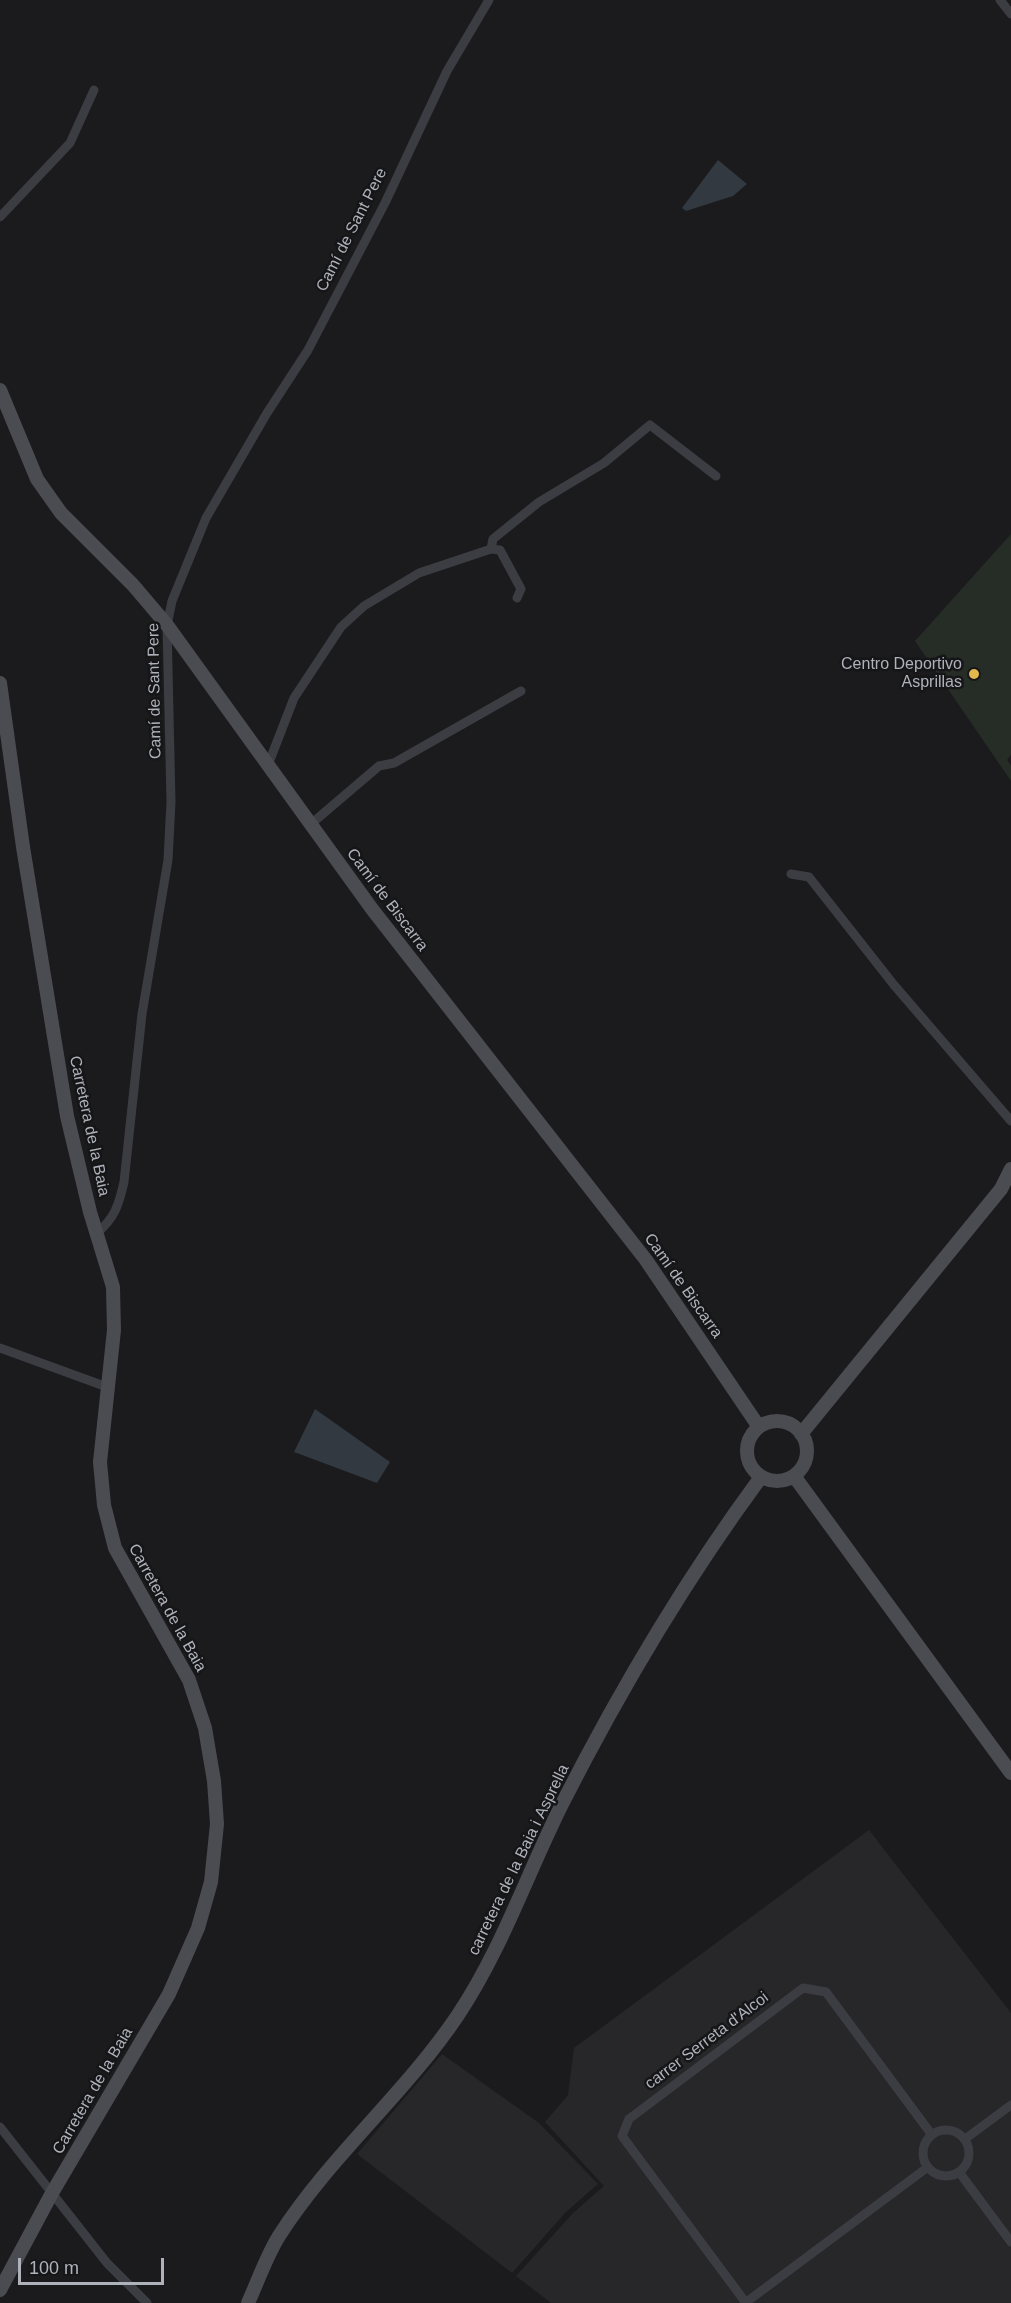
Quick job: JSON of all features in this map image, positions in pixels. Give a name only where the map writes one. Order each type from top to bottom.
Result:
[{"type":"main road","name":"Camí de Biscarra","points":[[0,390],[37,479],[61,513],[134,585],[167,625],[372,909],[646,1260],[759,1427]]},
{"type":"main road","name":"Carretera de la Baia","points":[[0,683],[23,847],[67,1116],[113,1287],[114,1330],[100,1462],[104,1505],[115,1548],[189,1680],[205,1728],[214,1781],[217,1824],[211,1882],[198,1928],[169,1994],[52,2193],[0,2290]]},
{"type":"main road","points":[[801,1434],[1000,1190],[1011,1169]]},
{"type":"main road","points":[[780,1422],[789,1424],[801,1434],[807,1454],[804,1465],[794,1476],[780,1481],[761,1477],[754,1471],[747,1455],[750,1438],[759,1427],[780,1422]]},
{"type":"main road","points":[[794,1476],[1011,1773]]},
{"type":"main road","name":"carretera de la Baia i Asprella","points":[[248,2303],[272,2248],[293,2215],[435,2048],[458,2014],[500,1945],[564,1802],[674,1603],[761,1477]]},
{"type":"street","name":"Camí de Sant Pere","points":[[97,1233],[109,1223],[118,1208],[124,1182],[142,1014],[168,860],[171,802],[167,625],[172,601],[206,518],[267,413],[309,350],[385,203],[447,71],[489,0]]},
{"type":"street","points":[[1000,0],[1011,15]]},
{"type":"street","points":[[0,217],[70,143],[94,90]]},
{"type":"street","points":[[491,549],[493,538],[538,502],[604,463],[650,425],[716,476]]},
{"type":"street","points":[[268,765],[294,698],[341,627],[364,606],[419,573],[491,549],[500,550],[521,589],[517,598]]},
{"type":"street","points":[[310,824],[379,766],[399,760],[521,691]]},
{"type":"street","points":[[791,874],[809,877],[894,985],[1011,1121]]},
{"type":"street","points":[[0,1348],[107,1387]]},
{"type":"street","name":"carrer Serreta d'Alcoi","points":[[746,2303],[622,2136],[629,2119],[803,1988],[826,1992],[932,2135]]},
{"type":"street","points":[[965,2139],[1011,2105]]},
{"type":"street","points":[[0,2127],[107,2262],[147,2303]]},
{"type":"street","points":[[949,2130],[965,2139],[969,2154],[966,2164],[959,2172],[948,2175],[936,2173],[928,2167],[924,2151],[932,2135],[949,2130]]},
{"type":"street","points":[[746,2303],[928,2167]]},
{"type":"street","points":[[959,2172],[1011,2242]]},
{"type":"shaded area","points":[[718,160],[747,184],[733,196],[686,211],[682,208]]},
{"type":"shaded area","name":"Centro Deportivo Asprillas","points":[[1011,534],[1011,755],[1007,760],[1011,765],[1011,781],[915,641]]},
{"type":"shaded area","points":[[315,1409],[390,1462],[377,1483],[294,1452]]},
{"type":"shaded area","points":[[869,1830],[1011,2013],[1011,2303],[551,2303],[516,2276],[573,2213],[604,2186],[545,2122],[568,2095],[574,2048]]},
{"type":"shaded area","points":[[442,2054],[539,2123],[598,2184],[566,2212],[512,2273],[357,2154]]},
{"type":"place","name":"Centro Deportivo Asprillas","points":[[974,674]]}]
